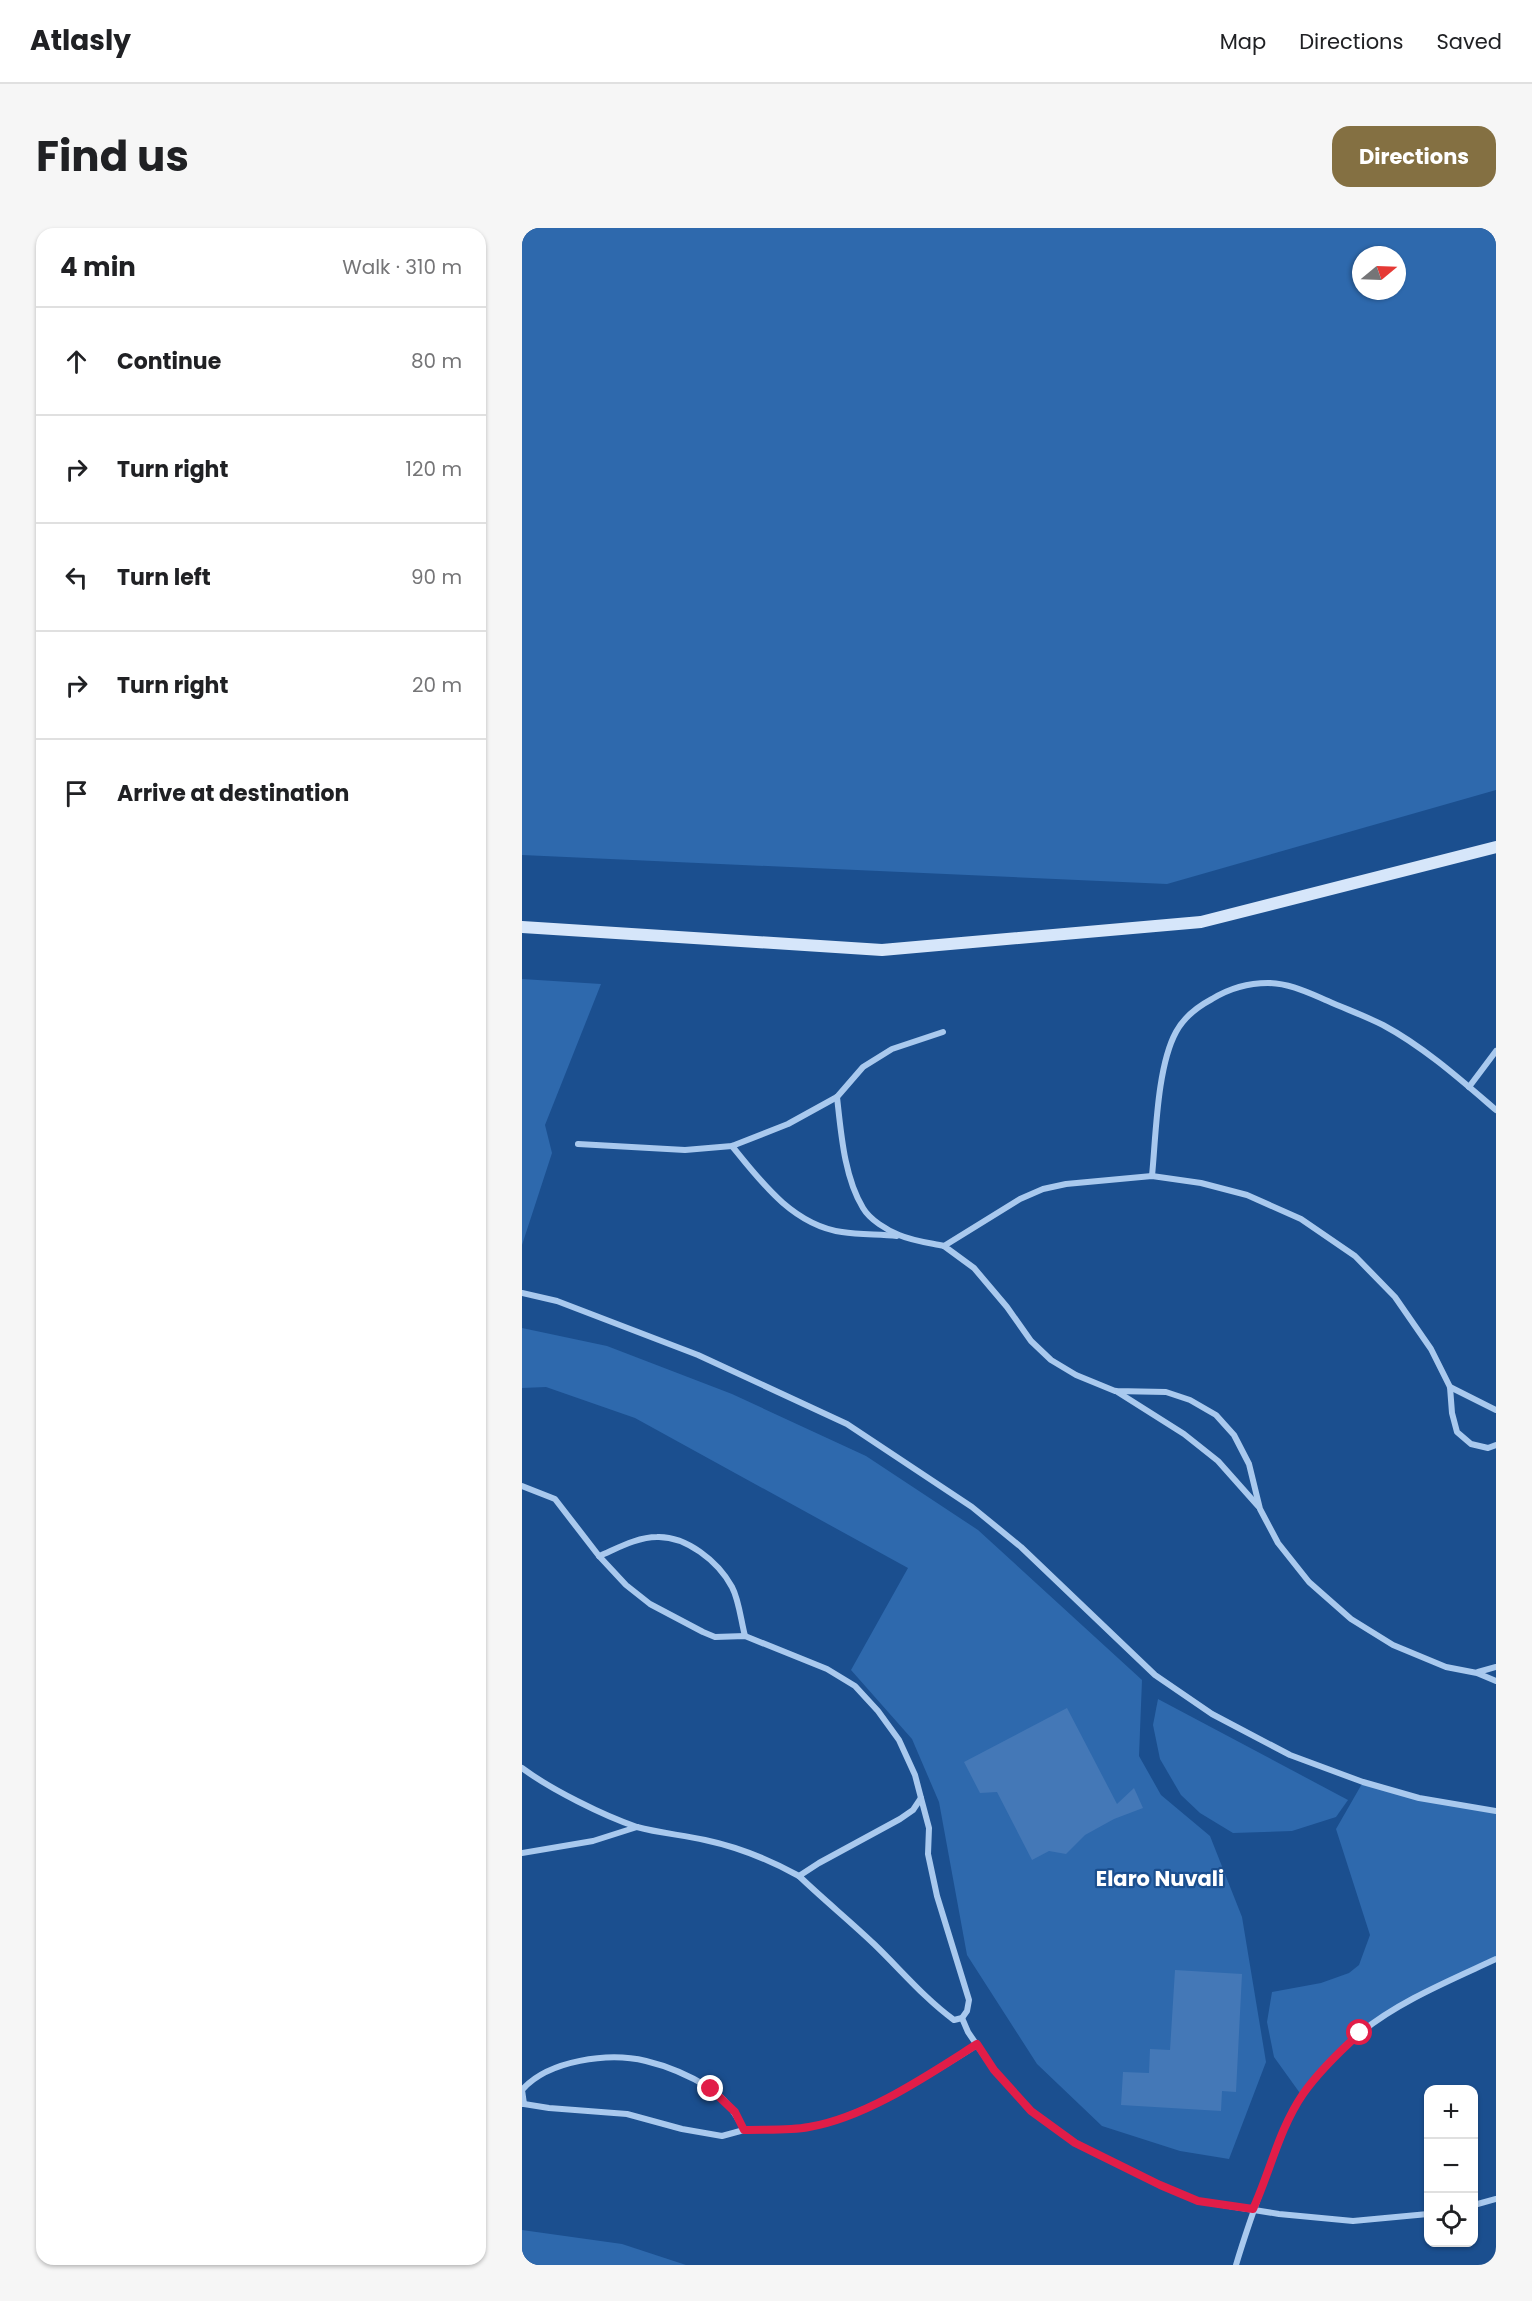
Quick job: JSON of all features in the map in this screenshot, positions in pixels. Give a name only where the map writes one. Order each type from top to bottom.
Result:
[{"type":"street","points":[[522,927],[882,950],[1201,922],[1496,847]]},
{"type":"street","points":[[1152,1176],[1161,1088],[1167,1054],[1175,1033],[1187,1015],[1233,987],[1270,982],[1299,988],[1383,1025],[1431,1057],[1496,1110]]},
{"type":"street","points":[[578,1144],[685,1150],[732,1146],[788,1124],[837,1097],[863,1067],[892,1049],[943,1032]]},
{"type":"street","points":[[1469,1087],[1496,1051]]},
{"type":"street","points":[[837,1097],[848,1171],[863,1210],[878,1224],[901,1236]]},
{"type":"street","points":[[732,1146],[762,1183],[793,1212],[816,1225],[841,1232],[901,1236],[944,1246],[974,1268],[1007,1307],[1031,1341],[1051,1360],[1076,1375],[1115,1391],[1184,1434],[1218,1461],[1260,1509],[1278,1543],[1309,1582],[1351,1619],[1393,1645],[1446,1666],[1477,1673],[1496,1681]]},
{"type":"street","points":[[944,1246],[1020,1199],[1043,1189],[1110,1179],[1152,1176],[1201,1183],[1247,1195],[1301,1219],[1356,1256],[1395,1298],[1431,1349],[1450,1387],[1452,1413],[1458,1432],[1471,1444],[1488,1448],[1496,1445]]},
{"type":"street","points":[[522,1293],[557,1301],[698,1355],[848,1424],[972,1507],[1021,1547],[1155,1675],[1212,1714],[1251,1735],[1290,1755],[1363,1782],[1419,1798],[1496,1811]]},
{"type":"street","points":[[1450,1387],[1496,1410]]},
{"type":"street","points":[[1115,1391],[1166,1392],[1190,1400],[1216,1415],[1234,1435],[1249,1464],[1260,1509]]},
{"type":"street","points":[[522,1485],[555,1499],[599,1556],[626,1585],[650,1604],[715,1637],[745,1636],[827,1669],[855,1686],[879,1711],[899,1740],[915,1775],[929,1828],[928,1854],[937,1896],[969,2000],[967,2011],[962,2018],[954,2020],[934,2006],[877,1947],[800,1876],[773,1862],[709,1840],[638,1827],[580,1801],[522,1768]]},
{"type":"street","points":[[599,1556],[638,1541],[657,1537],[678,1541],[697,1549],[716,1566],[732,1587],[745,1636]]},
{"type":"street","points":[[1477,1673],[1496,1667]]},
{"type":"street","points":[[800,1876],[819,1863],[900,1819],[913,1810],[921,1798]]},
{"type":"street","points":[[522,1853],[592,1841],[638,1827]]},
{"type":"street","points":[[1236,2265],[1253,2209],[1281,2137],[1302,2096],[1328,2063],[1360,2033],[1383,2017],[1443,1984],[1496,1959]]},
{"type":"street","points":[[962,2018],[994,2070],[1031,2111],[1075,2143],[1160,2185],[1198,2201],[1279,2214],[1353,2221],[1424,2214]]},
{"type":"street","points":[[744,2130],[735,2112],[711,2089],[645,2061],[594,2058],[549,2070],[528,2083],[522,2090],[523,2104],[627,2114],[682,2129],[722,2136],[744,2130],[809,2127],[846,2115],[886,2099],[923,2079],[977,2044]]},
{"type":"street","points":[[1478,2204],[1496,2199]]},
{"type":"shaded area","points":[[522,228],[1496,228],[1496,790],[1167,884],[522,855]]},
{"type":"shaded area","points":[[522,979],[601,984],[545,1125],[552,1153],[522,1245]]},
{"type":"shaded area","points":[[522,1328],[607,1346],[732,1394],[866,1456],[978,1530],[1142,1680],[1139,1756],[1161,1795],[1210,1836],[1242,1917],[1266,2062],[1229,2159],[1180,2151],[1102,2126],[1037,2064],[967,1955],[939,1802],[912,1739],[851,1670],[908,1568],[635,1418],[546,1387],[522,1388]]},
{"type":"shaded area","points":[[1158,1699],[1348,1800],[1336,1817],[1292,1831],[1233,1833],[1200,1813],[1181,1795],[1160,1759],[1153,1725]]},
{"type":"shaded area","points":[[1363,1782],[1419,1798],[1496,1811],[1496,1959],[1383,2017],[1360,2033],[1302,2096],[1274,2057],[1267,2022],[1272,1992],[1321,1983],[1349,1973],[1359,1965],[1370,1935],[1336,1829]]},
{"type":"shaded area","points":[[522,2230],[622,2244],[686,2265],[522,2265]]},
{"type":"building","points":[[1067,1708],[1117,1804],[1134,1788],[1143,1808],[1114,1819],[1085,1835],[1066,1854],[1049,1851],[1032,1860],[997,1792],[980,1793],[964,1762]]},
{"type":"building","points":[[1175,1970],[1242,1974],[1236,2092],[1222,2091],[1221,2111],[1121,2105],[1123,2072],[1149,2073],[1150,2049],[1170,2050]]},
{"type":"district","name":"Elaro Nuvali","points":[[1160,1878]]},
{"type":"route","points":[[711,2089],[735,2112],[744,2130],[809,2127],[886,2099],[923,2079],[977,2044],[994,2070],[1031,2111],[1075,2143],[1198,2201],[1253,2209],[1281,2137],[1302,2096],[1328,2063],[1360,2033]]}]
